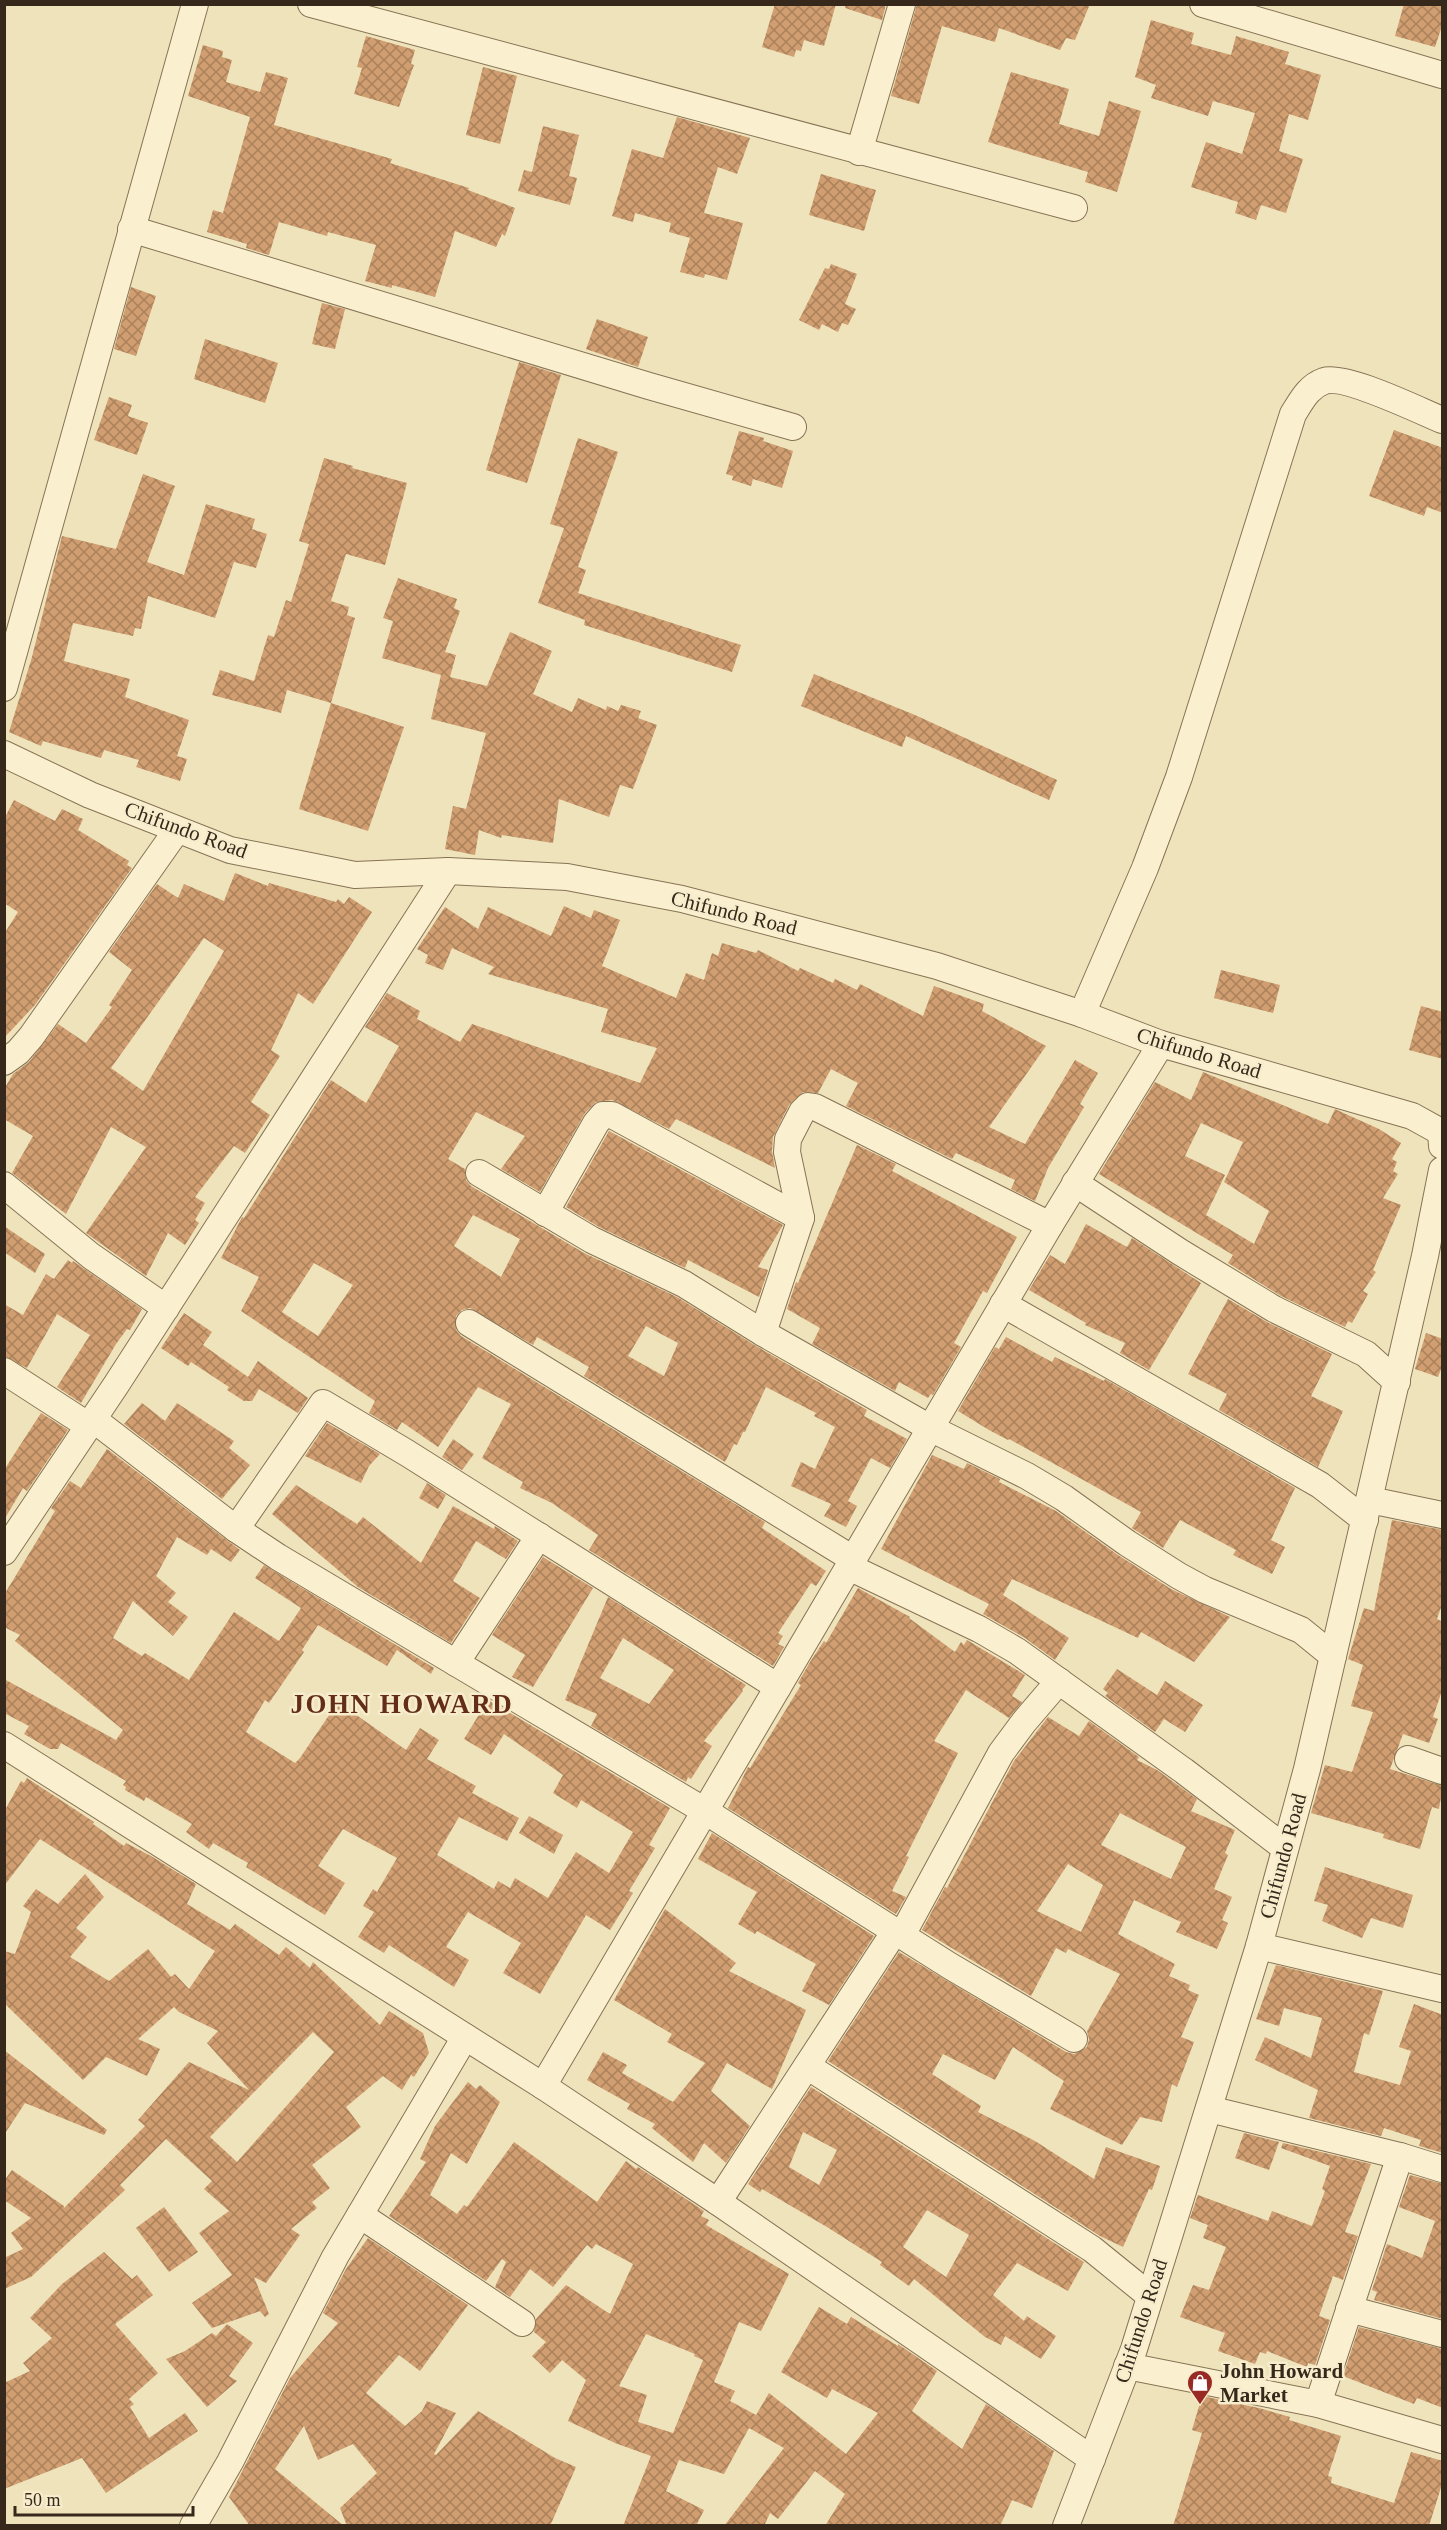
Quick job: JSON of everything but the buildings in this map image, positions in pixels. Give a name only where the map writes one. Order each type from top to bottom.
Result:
[{"type":"street","points":[[4,688],[195,4]]},
{"type":"street","points":[[311,4],[1074,208]]},
{"type":"street","points":[[859,152],[902,4]]},
{"type":"street","points":[[1203,4],[1443,75]]},
{"type":"street","points":[[131,229],[638,383],[794,426]]},
{"type":"street","points":[[1082,1014],[1145,868],[1179,777],[1293,414],[1309,389],[1327,380],[1358,385],[1443,420]]},
{"type":"street","name":"Chifundo Road","points":[[4,753],[90,795],[230,850],[355,875],[448,871],[567,877],[682,899],[937,966],[1082,1014],[1161,1044],[1412,1116],[1442,1136]]},
{"type":"street","points":[[4,1062],[18,1052],[31,1037],[177,830]]},
{"type":"street","points":[[4,1552],[166,1308],[448,871]]},
{"type":"street","points":[[543,2086],[1003,1304],[1161,1044]]},
{"type":"street","points":[[763,1333],[801,1218],[788,1152],[788,1139],[802,1112],[808,1106],[815,1107],[1050,1225]]},
{"type":"street","points":[[544,1213],[596,1123],[603,1115],[612,1115],[801,1218]]},
{"type":"street","name":"Chifundo Road","points":[[1066,2526],[1128,2366],[1259,1946],[1307,1769],[1397,1382],[1434,1257],[1443,1170]]},
{"type":"street","points":[[478,1173],[592,1240],[684,1284],[763,1333],[930,1428],[1028,1476],[1064,1497],[1127,1543],[1179,1576],[1205,1590],[1301,1630],[1333,1656]]},
{"type":"street","points":[[1076,1182],[1180,1252],[1274,1308],[1366,1354],[1397,1382]]},
{"type":"street","points":[[4,1185],[91,1256],[166,1308]]},
{"type":"street","points":[[1003,1304],[1367,1510],[1443,1515]]},
{"type":"street","points":[[469,1323],[851,1563],[979,1629],[1017,1652],[1184,1771],[1285,1848]]},
{"type":"street","points":[[4,1371],[91,1423],[236,1529],[705,1811],[950,1966],[1074,2038]]},
{"type":"street","points":[[236,1529],[323,1403],[539,1536],[778,1688]]},
{"type":"street","points":[[456,1663],[539,1536]]},
{"type":"street","points":[[718,2202],[807,2066],[899,1933],[1001,1753],[1059,1681]]},
{"type":"street","points":[[4,1745],[543,2086],[718,2202],[1092,2459]]},
{"type":"street","points":[[1408,1759],[1443,1771]]},
{"type":"street","points":[[1259,1946],[1443,1989]]},
{"type":"street","points":[[193,2526],[230,2462],[335,2257],[465,2037]]},
{"type":"street","points":[[807,2066],[1092,2249],[1150,2296]]},
{"type":"street","points":[[1209,2109],[1400,2156],[1443,2169]]},
{"type":"street","points":[[1318,2404],[1400,2156]]},
{"type":"street","points":[[360,2215],[522,2323]]},
{"type":"street","points":[[1349,2309],[1443,2334]]},
{"type":"street","points":[[1128,2366],[1318,2404],[1443,2440]]},
{"type":"place","name":"John Howard Market","points":[[1200,2406]]},
{"type":"district","name":"JOHN HOWARD","points":[[402,1704]]}]
